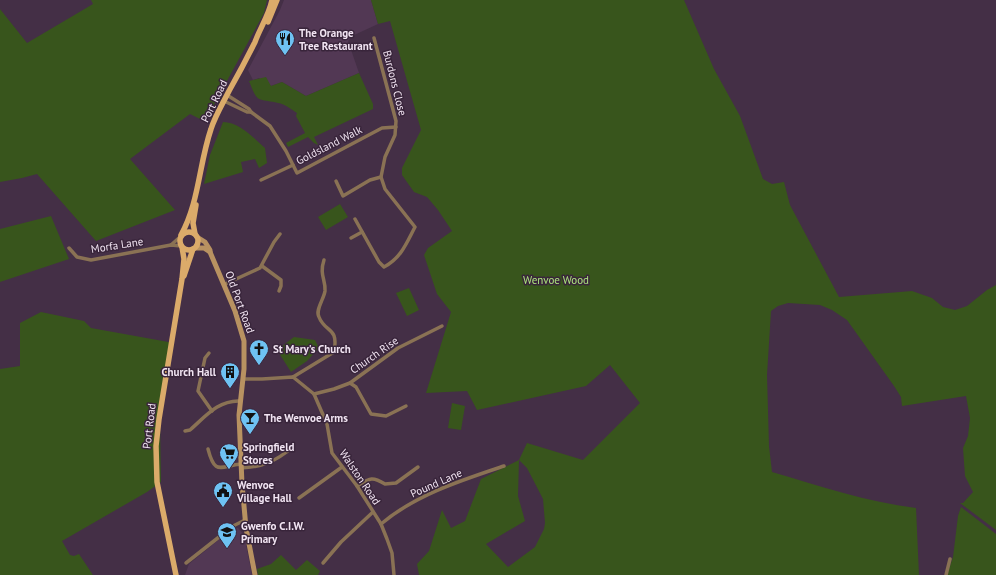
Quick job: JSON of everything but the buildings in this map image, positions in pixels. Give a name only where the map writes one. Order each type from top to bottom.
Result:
[{"type":"main road","name":"Port Road","points":[[182,280],[181,276],[184,259],[179,241],[196,197],[204,150],[212,126],[255,42],[269,11],[272,0]]},
{"type":"main road","name":"Port Road","points":[[255,42],[265,29],[273,13],[277,0]]},
{"type":"main road","name":"Port Road","points":[[174,573],[157,482],[156,446],[182,280],[194,248],[198,242],[193,223],[196,197]]},
{"type":"main road","points":[[181,236],[187,232],[196,235]]},
{"type":"main road","points":[[181,247],[187,250],[194,248]]},
{"type":"street","name":"Burdons Close","points":[[374,38],[396,121],[395,136],[382,165],[381,177]]},
{"type":"street","name":"Goldsland Walk","points":[[227,95],[249,109],[270,126],[297,173],[382,128],[396,127]]},
{"type":"street","name":"Goldsland Walk","points":[[224,101],[247,112],[251,112]]},
{"type":"street","points":[[261,180],[293,165]]},
{"type":"street","points":[[336,181],[343,196],[370,180],[381,177],[385,189],[415,227],[405,247],[394,262],[384,267],[379,262],[355,219]]},
{"type":"street","points":[[351,238],[362,232]]},
{"type":"street","points":[[225,284],[254,272],[262,266],[274,242],[280,234]]},
{"type":"street","name":"Old Port Road","points":[[196,235],[205,242],[210,250],[225,284],[242,333],[244,347],[243,379],[239,419],[241,466],[245,520],[255,575]]},
{"type":"street","points":[[171,245],[181,236]]},
{"type":"street","name":"Morfa Lane","points":[[69,248],[77,257],[91,260],[171,245],[181,247]]},
{"type":"street","points":[[194,248],[204,248],[210,252]]},
{"type":"street","points":[[243,379],[293,377],[334,352],[335,340],[332,332],[319,318],[318,313],[326,290],[321,268],[324,260]]},
{"type":"street","points":[[262,266],[281,280],[279,291]]},
{"type":"street","name":"Church Rise","points":[[314,394],[350,383],[398,348],[442,326]]},
{"type":"street","points":[[209,353],[205,358],[198,391],[212,411]]},
{"type":"street","name":"Walston Road","points":[[293,377],[314,394],[327,424],[332,453],[357,486],[381,524],[388,539],[392,553],[394,575]]},
{"type":"street","points":[[350,383],[356,387],[371,414],[386,416],[406,406]]},
{"type":"street","points":[[185,431],[190,430],[219,406],[229,401],[240,401]]},
{"type":"street","points":[[208,449],[211,462],[219,468],[241,466],[256,467],[267,464],[293,447]]},
{"type":"street","name":"Pound Lane","points":[[381,524],[393,514],[431,493],[504,466]]},
{"type":"street","points":[[299,498],[342,467]]},
{"type":"street","points":[[357,486],[367,480],[376,479],[385,484],[396,482],[418,467]]},
{"type":"street","points":[[323,563],[341,542],[373,512]]},
{"type":"street","points":[[186,564],[233,526],[245,520]]},
{"type":"street","points":[[946,575],[950,559]]},
{"type":"shaded area","points":[[284,0],[371,0],[378,24],[352,36],[348,41],[359,73],[306,96],[282,82],[271,86],[259,78],[253,80],[248,70]]},
{"type":"shaded area","name":"Gwenfo C.I.W. Primary","points":[[238,528],[244,535],[252,575],[185,575],[189,564],[232,529]]},
{"type":"green space","points":[[91,0],[267,0],[264,13],[206,122],[190,114],[130,159],[175,210],[96,241],[37,174],[0,182],[0,9],[27,43],[93,4]]},
{"type":"green space","name":"Wenvoe Wood","points":[[371,0],[684,0],[714,69],[740,116],[763,179],[772,184],[784,182],[790,205],[839,297],[912,291],[932,298],[943,307],[955,310],[967,306],[987,290],[996,285],[996,530],[960,503],[963,503],[973,492],[965,476],[963,448],[968,436],[970,418],[966,396],[902,406],[901,397],[894,386],[847,320],[832,310],[820,305],[788,303],[778,306],[771,311],[767,375],[769,446],[772,472],[862,498],[916,508],[919,575],[419,575],[417,564],[429,551],[442,510],[451,528],[465,521],[481,479],[519,460],[527,443],[583,460],[640,403],[610,365],[586,386],[477,410],[467,391],[426,393],[451,312],[437,294],[424,255],[428,248],[452,231],[427,197],[414,192],[402,175],[402,168],[421,130],[390,21],[378,24]],"holes":[[[519,460],[527,468],[543,499],[544,529],[535,547],[508,567],[486,544],[525,521],[518,496]]]},
{"type":"green space","points":[[359,73],[373,104],[373,109],[314,137],[318,145],[308,137],[288,147],[286,143],[305,133],[296,116],[297,113],[278,103],[259,99],[254,93],[249,81],[266,77],[271,86],[282,82],[306,96]]},
{"type":"green space","points":[[223,122],[240,128],[251,135],[265,148],[267,163],[259,168],[255,159],[241,162],[243,172],[204,184],[210,155]]},
{"type":"green space","points":[[340,204],[348,217],[326,230],[318,217]]},
{"type":"green space","points":[[51,216],[69,259],[0,282],[0,229]]},
{"type":"green space","points":[[409,288],[419,310],[407,316],[396,293]]},
{"type":"green space","points":[[41,312],[84,321],[91,328],[174,343],[160,422],[161,482],[147,492],[62,541],[70,555],[74,556],[79,554],[93,575],[0,575],[0,369],[20,366],[20,323]]},
{"type":"green space","points":[[294,337],[315,340],[319,348],[307,361],[291,372],[277,350]]},
{"type":"green space","points":[[452,403],[465,406],[461,430],[448,428]]},
{"type":"green space","points":[[961,507],[996,534],[996,575],[947,575],[953,557],[958,516]]},
{"type":"green space","points":[[281,555],[296,570],[307,560],[320,571],[318,575],[258,575],[257,569],[271,564]]},
{"type":"place","name":"The Orange Tree Restaurant","points":[[285,56]]},
{"type":"place","name":"St Mary's Church","points":[[259,366]]},
{"type":"place","name":"Church Hall","points":[[230,389]]},
{"type":"place","name":"The Wenvoe Arms","points":[[250,435]]},
{"type":"place","name":"Springfield Stores","points":[[229,470]]},
{"type":"place","name":"Wenvoe Village Hall","points":[[223,508]]},
{"type":"place","name":"Gwenfo C.I.W. Primary","points":[[227,549]]}]
